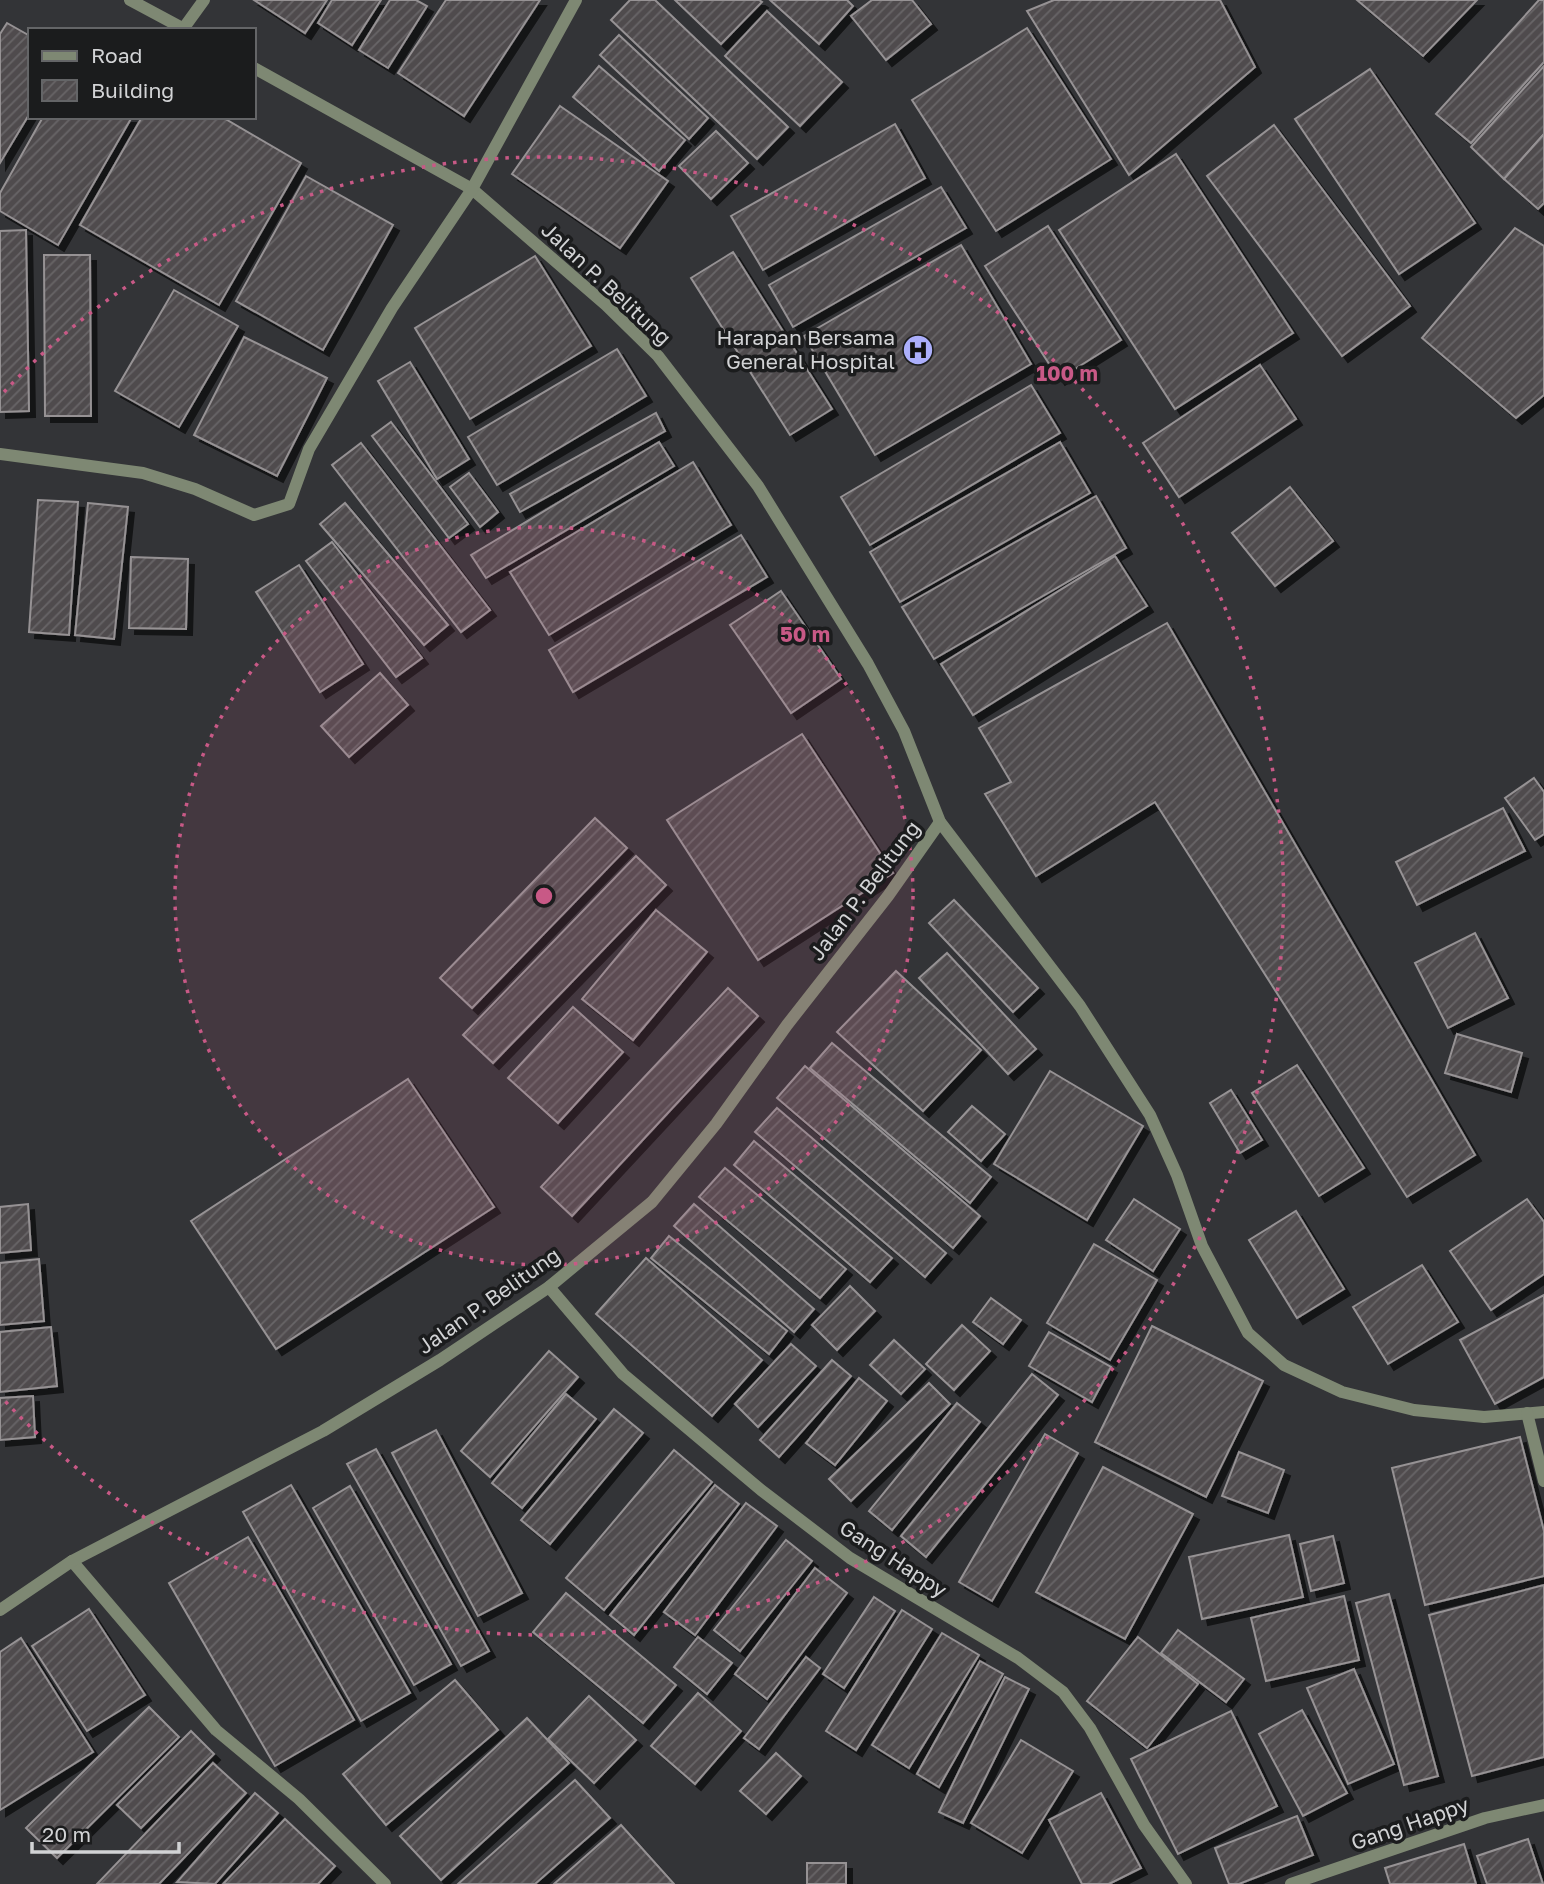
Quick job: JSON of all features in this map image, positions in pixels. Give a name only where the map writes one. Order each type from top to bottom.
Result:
[{"type":"street","points":[[130,0],[183,28]]},
{"type":"street","points":[[186,28],[204,0]]},
{"type":"street","points":[[0,454],[143,473],[195,489],[254,515],[289,504],[309,449],[392,308],[472,189],[576,0]]},
{"type":"street","name":"Jalan P. Belitung","points":[[1,1607],[72,1562],[323,1431],[440,1360],[550,1287],[652,1202],[716,1124],[787,1026],[888,896],[940,822],[904,731],[868,664],[758,486],[658,356],[606,305],[472,189],[256,69]]},
{"type":"street","points":[[940,822],[1080,1006],[1150,1115],[1177,1175],[1202,1246],[1248,1333],[1284,1365],[1342,1392],[1414,1410],[1484,1417],[1544,1412]]},
{"type":"street","name":"Gang Happy","points":[[550,1287],[623,1374],[761,1490],[850,1558],[1017,1658],[1063,1692],[1090,1728],[1144,1825],[1186,1884]]},
{"type":"street","points":[[1527,1413],[1544,1481]]},
{"type":"street","points":[[72,1562],[216,1730],[299,1799],[385,1884]]},
{"type":"street","name":"Gang Happy","points":[[1290,1884],[1485,1818],[1544,1805]]},
{"type":"building","points":[[254,0],[327,0],[305,33]]},
{"type":"building","points":[[332,0],[381,0],[352,45],[318,23]]},
{"type":"building","points":[[390,0],[416,0],[427,6],[388,68],[359,50]]},
{"type":"building","points":[[446,0],[540,0],[464,116],[398,73]]},
{"type":"building","points":[[630,0],[655,0],[788,127],[757,159],[611,20]]},
{"type":"building","points":[[675,0],[759,0],[762,2],[721,44]]},
{"type":"building","points":[[770,0],[847,0],[853,6],[819,44]]},
{"type":"building","points":[[872,0],[912,0],[931,24],[886,60],[851,16]]},
{"type":"building","points":[[1054,0],[1220,0],[1255,67],[1129,175],[1027,11]]},
{"type":"building","points":[[1357,0],[1477,0],[1423,56]]},
{"type":"building","points":[[1539,0],[1544,0],[1544,62],[1471,143],[1436,114]]},
{"type":"building","points":[[767,11],[842,82],[800,126],[725,56]]},
{"type":"building","points":[[7,23],[28,35],[28,116],[0,163],[0,34]]},
{"type":"building","points":[[1027,28],[1111,159],[996,231],[912,100]]},
{"type":"building","points":[[619,35],[708,118],[689,139],[600,55]]},
{"type":"building","points":[[599,66],[685,140],[659,171],[573,97]]},
{"type":"building","points":[[1544,66],[1544,134],[1504,179],[1471,147]]},
{"type":"building","points":[[1370,69],[1475,223],[1399,274],[1295,119]]},
{"type":"building","points":[[560,106],[668,181],[620,248],[512,174]]},
{"type":"building","points":[[42,119],[131,119],[58,245],[0,211],[0,193]]},
{"type":"building","points":[[141,119],[225,119],[301,163],[219,305],[80,225]]},
{"type":"building","points":[[895,124],[925,178],[763,270],[731,216]]},
{"type":"building","points":[[1274,125],[1410,306],[1342,356],[1207,176]]},
{"type":"building","points":[[716,131],[748,163],[711,199],[679,166]]},
{"type":"building","points":[[1544,134],[1544,203],[1538,209],[1504,179]]},
{"type":"building","points":[[1176,154],[1293,333],[1175,409],[1059,230]]},
{"type":"building","points":[[306,176],[393,225],[323,350],[236,301]]},
{"type":"building","points":[[941,187],[966,228],[793,327],[769,285]]},
{"type":"building","points":[[1048,226],[1121,340],[1059,379],[985,266]]},
{"type":"building","points":[[1515,228],[1544,246],[1544,395],[1516,418],[1422,338]]},
{"type":"building","points":[[26,230],[29,411],[0,412],[0,231]]},
{"type":"building","name":"Harapan Bersama General Hospital","points":[[961,245],[1031,364],[875,455],[804,336]]},
{"type":"building","points":[[733,252],[832,409],[790,435],[691,278]]},
{"type":"building","points":[[44,255],[90,255],[91,416],[45,416]]},
{"type":"building","points":[[535,256],[591,346],[470,419],[415,328]]},
{"type":"building","points":[[174,290],[238,326],[179,427],[115,391]]},
{"type":"building","points":[[244,337],[327,378],[277,476],[194,435]]},
{"type":"building","points":[[617,349],[646,396],[497,485],[468,437]]},
{"type":"building","points":[[410,362],[469,459],[437,479],[378,381]]},
{"type":"building","points":[[1260,365],[1296,419],[1179,497],[1143,443]]},
{"type":"building","points":[[1031,385],[1060,433],[870,545],[841,497]]},
{"type":"building","points":[[656,413],[665,431],[520,512],[510,494]]},
{"type":"building","points":[[391,422],[468,524],[449,538],[372,436]]},
{"type":"building","points":[[659,442],[674,466],[486,578],[471,555]]},
{"type":"building","points":[[1060,442],[1090,493],[900,602],[870,552]]},
{"type":"building","points":[[361,443],[490,610],[461,632],[332,465]]},
{"type":"building","points":[[693,462],[731,525],[549,635],[510,572]]},
{"type":"building","points":[[469,473],[498,512],[480,527],[450,487]]},
{"type":"building","points":[[1290,487],[1333,541],[1275,586],[1232,533]]},
{"type":"building","points":[[1096,496],[1126,548],[934,659],[902,607]]},
{"type":"building","points":[[38,500],[78,502],[69,635],[29,632]]},
{"type":"building","points":[[88,503],[128,507],[114,639],[75,635]]},
{"type":"building","points":[[345,503],[448,625],[424,645],[320,524]]},
{"type":"building","points":[[741,535],[767,577],[573,692],[549,650]]},
{"type":"building","points":[[332,542],[422,658],[396,677],[306,561]]},
{"type":"building","points":[[1115,556],[1147,606],[973,715],[941,664]]},
{"type":"building","points":[[131,557],[188,559],[186,629],[129,628]]},
{"type":"building","points":[[299,565],[363,664],[320,692],[256,592]]},
{"type":"building","points":[[781,591],[841,679],[791,713],[730,625]]},
{"type":"building","points":[[1167,623],[1475,1155],[1407,1197],[1155,802],[1036,876],[985,794],[1011,782],[979,728]]},
{"type":"building","points":[[380,673],[408,705],[349,757],[321,726]]},
{"type":"building","points":[[802,734],[893,873],[758,960],[667,820]]},
{"type":"building","points":[[1534,778],[1544,792],[1544,834],[1535,840],[1505,798]]},
{"type":"building","points":[[1503,808],[1525,851],[1417,905],[1396,862]]},
{"type":"building","points":[[595,818],[627,848],[472,1008],[440,978]]},
{"type":"building","points":[[636,856],[666,885],[493,1063],[463,1035]]},
{"type":"building","points":[[954,900],[1038,988],[1013,1012],[929,923]]},
{"type":"building","points":[[656,910],[707,952],[633,1040],[582,999]]},
{"type":"building","points":[[1475,933],[1508,998],[1448,1028],[1415,963]]},
{"type":"building","points":[[947,953],[1036,1049],[1008,1074],[919,978]]},
{"type":"building","points":[[896,971],[981,1050],[923,1111],[837,1032]]},
{"type":"building","points":[[728,988],[758,1016],[572,1216],[541,1187]]},
{"type":"building","points":[[573,1007],[623,1052],[558,1123],[508,1078]]},
{"type":"building","points":[[1457,1034],[1522,1053],[1511,1092],[1445,1073]]},
{"type":"building","points":[[832,1043],[991,1177],[970,1203],[810,1068]]},
{"type":"building","points":[[1297,1065],[1364,1168],[1319,1196],[1252,1093]]},
{"type":"building","points":[[805,1066],[980,1216],[953,1248],[777,1098]]},
{"type":"building","points":[[1050,1071],[1143,1126],[1087,1220],[994,1164]]},
{"type":"building","points":[[408,1079],[494,1207],[276,1349],[191,1221]]},
{"type":"building","points":[[1231,1090],[1262,1140],[1240,1153],[1210,1103]]},
{"type":"building","points":[[972,1106],[1005,1134],[981,1161],[948,1132]]},
{"type":"building","points":[[777,1108],[946,1253],[925,1277],[755,1132]]},
{"type":"building","points":[[754,1141],[892,1258],[870,1282],[734,1165]]},
{"type":"building","points":[[725,1168],[846,1269],[820,1298],[699,1197]]},
{"type":"building","points":[[1134,1199],[1180,1229],[1153,1271],[1106,1240]]},
{"type":"building","points":[[1527,1199],[1544,1222],[1544,1274],[1491,1310],[1450,1251]]},
{"type":"building","points":[[28,1204],[31,1250],[0,1253],[0,1207]]},
{"type":"building","points":[[694,1204],[814,1309],[794,1332],[674,1226]]},
{"type":"building","points":[[1296,1211],[1344,1289],[1297,1318],[1249,1240]]},
{"type":"building","points":[[669,1236],[787,1331],[769,1354],[651,1258]]},
{"type":"building","points":[[1094,1244],[1157,1280],[1110,1360],[1047,1323]]},
{"type":"building","points":[[646,1258],[762,1360],[712,1416],[596,1314]]},
{"type":"building","points":[[39,1259],[44,1321],[0,1325],[0,1263]]},
{"type":"building","points":[[1422,1265],[1458,1322],[1388,1364],[1353,1307]]},
{"type":"building","points":[[850,1286],[875,1311],[837,1350],[812,1325]]},
{"type":"building","points":[[1544,1295],[1544,1377],[1495,1404],[1460,1340]]},
{"type":"building","points":[[991,1298],[1021,1320],[1003,1344],[973,1322]]},
{"type":"building","points":[[962,1325],[990,1351],[954,1390],[926,1364]]},
{"type":"building","points":[[1152,1326],[1263,1381],[1206,1497],[1095,1442]]},
{"type":"building","points":[[51,1327],[57,1386],[0,1392],[0,1332]]},
{"type":"building","points":[[1049,1332],[1111,1367],[1092,1402],[1029,1366]]},
{"type":"building","points":[[894,1340],[925,1369],[901,1394],[870,1365]]},
{"type":"building","points":[[791,1344],[816,1366],[758,1427],[735,1404]]},
{"type":"building","points":[[549,1351],[578,1377],[490,1477],[461,1451]]},
{"type":"building","points":[[832,1360],[851,1376],[779,1457],[760,1440]]},
{"type":"building","points":[[1032,1374],[1058,1395],[926,1557],[901,1536]]},
{"type":"building","points":[[859,1378],[887,1401],[835,1465],[806,1443]]},
{"type":"building","points":[[929,1383],[950,1404],[851,1501],[829,1479]]},
{"type":"building","points":[[566,1394],[596,1419],[522,1508],[492,1483]]},
{"type":"building","points":[[33,1396],[35,1437],[0,1440],[0,1398]]},
{"type":"building","points":[[957,1403],[980,1422],[892,1530],[869,1511]]},
{"type":"building","points":[[614,1409],[643,1433],[550,1544],[521,1520]]},
{"type":"building","points":[[436,1430],[522,1593],[478,1616],[392,1453]]},
{"type":"building","points":[[1045,1434],[1078,1453],[992,1601],[959,1582]]},
{"type":"building","points":[[1520,1437],[1544,1531],[1544,1576],[1425,1605],[1392,1468]]},
{"type":"building","points":[[376,1449],[489,1651],[461,1666],[347,1464]]},
{"type":"building","points":[[674,1450],[712,1482],[604,1610],[566,1578]]},
{"type":"building","points":[[1239,1452],[1284,1470],[1268,1513],[1222,1496]]},
{"type":"building","points":[[1103,1467],[1193,1514],[1125,1639],[1036,1592]]},
{"type":"building","points":[[291,1485],[410,1693],[361,1721],[243,1512]]},
{"type":"building","points":[[715,1485],[739,1504],[634,1635],[610,1615]]},
{"type":"building","points":[[350,1486],[451,1664],[414,1685],[313,1508]]},
{"type":"building","points":[[746,1503],[777,1526],[695,1635],[664,1612]]},
{"type":"building","points":[[1289,1535],[1303,1597],[1202,1619],[1189,1557]]},
{"type":"building","points":[[1333,1536],[1344,1583],[1311,1591],[1300,1544]]},
{"type":"building","points":[[248,1537],[354,1720],[275,1766],[169,1583]]},
{"type":"building","points":[[786,1540],[812,1561],[740,1651],[714,1630]]},
{"type":"building","points":[[815,1568],[847,1593],[767,1699],[735,1674]]},
{"type":"building","points":[[1544,1585],[1544,1757],[1472,1776],[1429,1615]]},
{"type":"building","points":[[566,1593],[676,1685],[643,1723],[533,1632]]},
{"type":"building","points":[[1389,1594],[1438,1776],[1404,1785],[1356,1603]]},
{"type":"building","points":[[1344,1596],[1359,1660],[1266,1681],[1251,1618]]},
{"type":"building","points":[[874,1597],[895,1611],[844,1688],[823,1674]]},
{"type":"building","points":[[89,1609],[145,1695],[87,1731],[32,1646]]},
{"type":"building","points":[[902,1610],[932,1629],[856,1750],[826,1731]]},
{"type":"building","points":[[1178,1630],[1244,1679],[1226,1702],[1161,1653]]},
{"type":"building","points":[[942,1633],[979,1655],[909,1768],[872,1745]]},
{"type":"building","points":[[698,1637],[732,1663],[707,1694],[674,1667]]},
{"type":"building","points":[[1138,1637],[1198,1684],[1147,1748],[1087,1701]]},
{"type":"building","points":[[21,1638],[93,1752],[0,1810],[0,1652]]},
{"type":"building","points":[[806,1657],[820,1668],[759,1749],[744,1738]]},
{"type":"building","points":[[980,1661],[1003,1674],[939,1787],[917,1774]]},
{"type":"building","points":[[1354,1669],[1394,1764],[1348,1784],[1307,1688]]},
{"type":"building","points":[[1005,1677],[1029,1689],[963,1823],[939,1812]]},
{"type":"building","points":[[455,1680],[498,1730],[386,1825],[343,1774]]},
{"type":"building","points":[[698,1693],[741,1731],[695,1784],[651,1746]]},
{"type":"building","points":[[589,1696],[636,1740],[594,1783],[548,1739]]},
{"type":"building","points":[[149,1707],[179,1737],[57,1858],[26,1828]]},
{"type":"building","points":[[1302,1710],[1347,1793],[1303,1816],[1259,1734]]},
{"type":"building","points":[[1231,1711],[1277,1806],[1178,1854],[1131,1759]]},
{"type":"building","points":[[527,1718],[569,1763],[441,1880],[400,1836]]},
{"type":"building","points":[[191,1731],[214,1754],[141,1828],[117,1805]]},
{"type":"building","points":[[1021,1740],[1073,1771],[1022,1853],[971,1823]]},
{"type":"building","points":[[776,1753],[801,1776],[766,1814],[740,1791]]},
{"type":"building","points":[[213,1763],[246,1793],[159,1884],[97,1884]]},
{"type":"building","points":[[575,1780],[610,1818],[535,1884],[458,1884]]},
{"type":"building","points":[[255,1793],[278,1813],[215,1884],[177,1882]]},
{"type":"building","points":[[1101,1793],[1141,1868],[1109,1884],[1082,1884],[1049,1820]]},
{"type":"building","points":[[1297,1816],[1313,1855],[1239,1884],[1229,1884],[1215,1848]]},
{"type":"building","points":[[285,1819],[335,1866],[318,1884],[223,1884]]},
{"type":"building","points":[[621,1825],[674,1884],[554,1884]]},
{"type":"building","points":[[1528,1839],[1543,1884],[1487,1884],[1477,1856]]},
{"type":"building","points":[[1464,1844],[1476,1884],[1390,1884],[1385,1868]]},
{"type":"building","points":[[807,1863],[846,1863],[846,1884],[807,1884]]},
{"type":"place","name":"Harapan Bersama General Hospital","points":[[918,350]]}]
